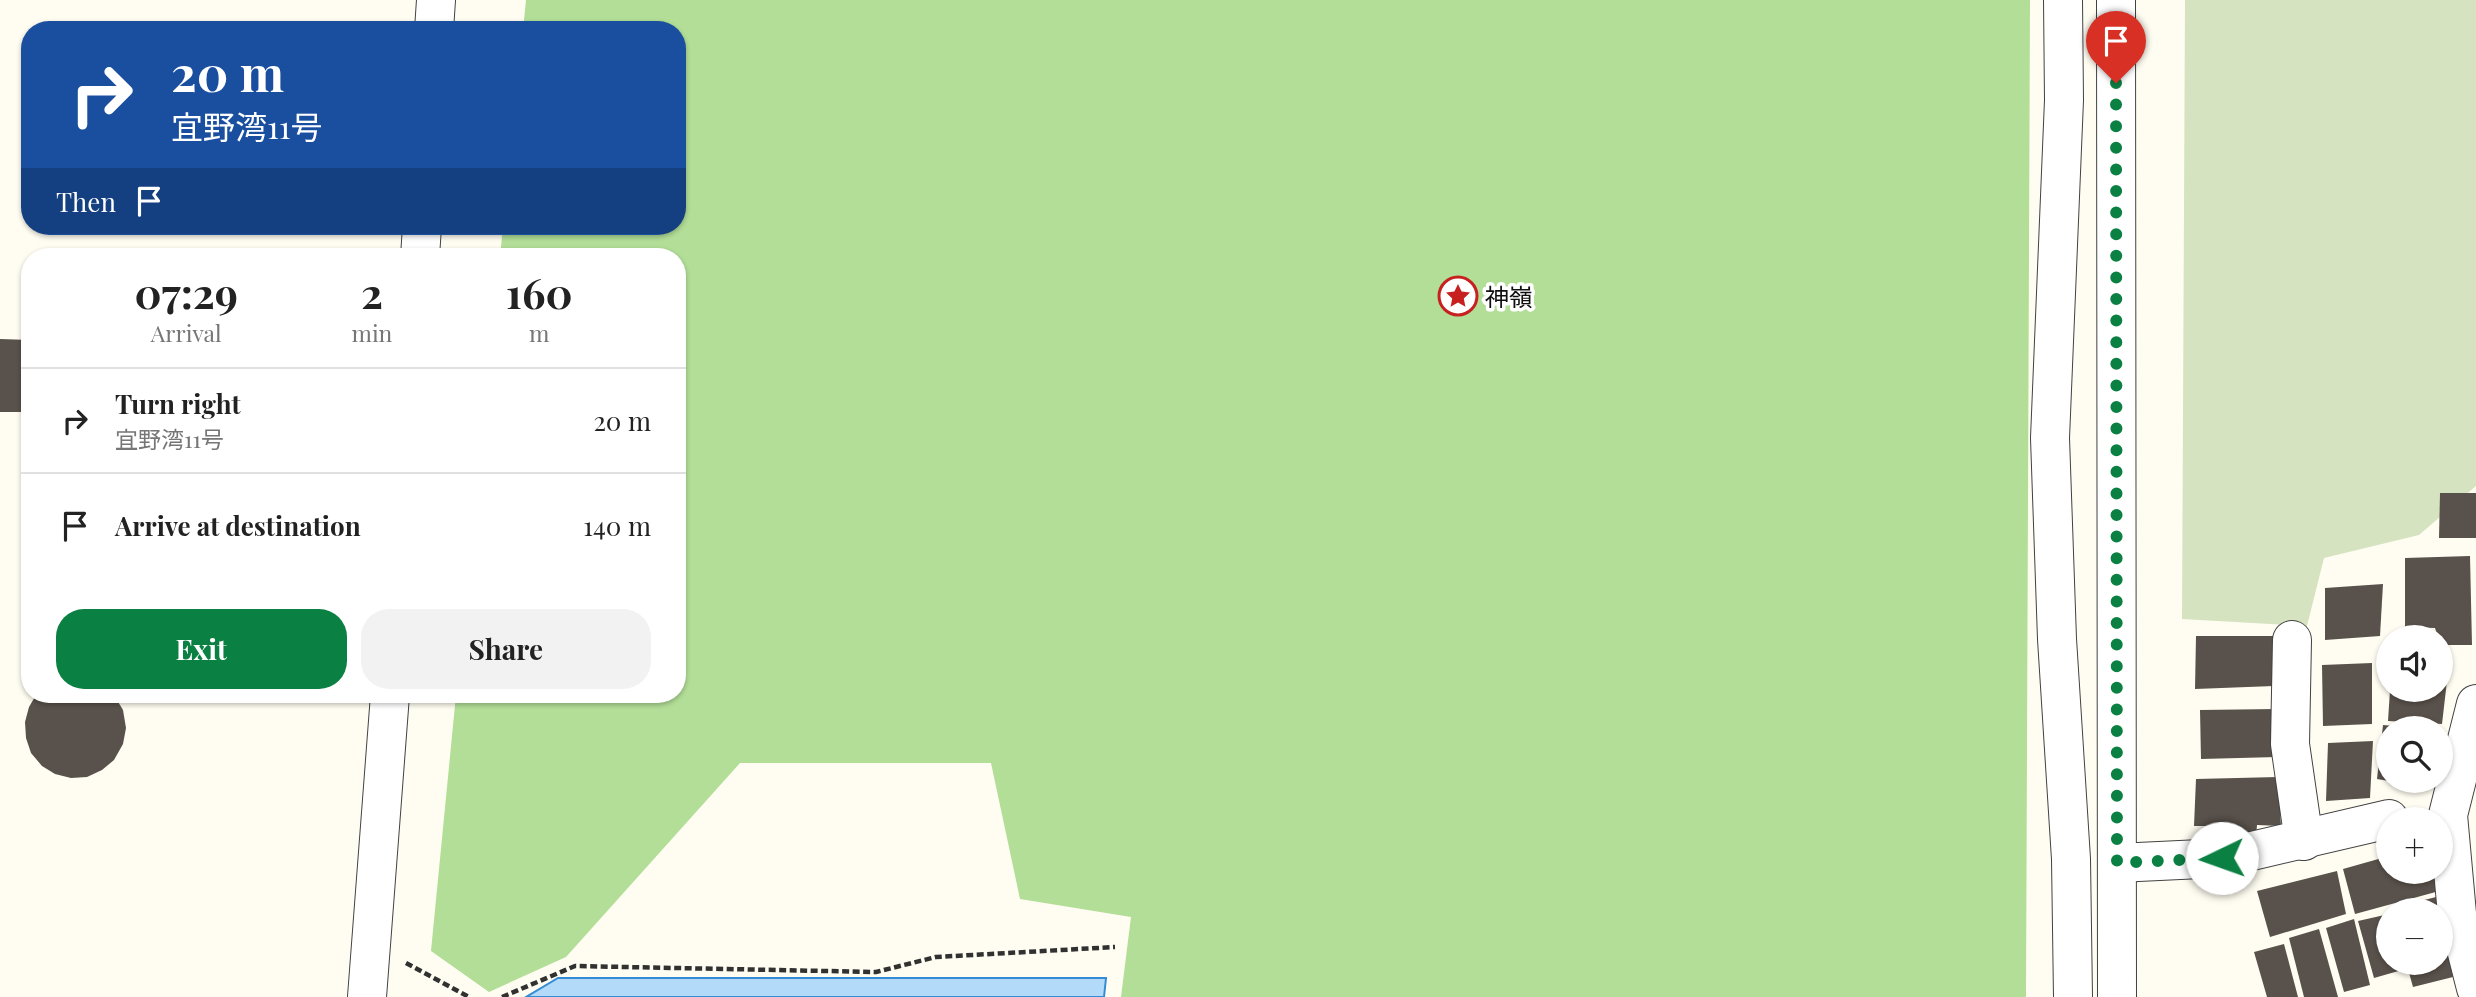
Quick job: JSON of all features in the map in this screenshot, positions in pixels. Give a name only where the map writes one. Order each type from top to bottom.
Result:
[{"type":"street","points":[[435,21],[436,0]]},
{"type":"street","points":[[2063,0],[2064,100],[2050,438],[2057,639],[2071,859],[2073,997]]},
{"type":"street","points":[[2116,0],[2116,997]]},
{"type":"street","points":[[2292,640],[2290,744],[2304,841]]},
{"type":"street","points":[[367,997],[389,703]]},
{"type":"street","points":[[2450,807],[2476,704]]},
{"type":"street","points":[[2117,863],[2222,858],[2376,823]]},
{"type":"street","points":[[2453,870],[2457,914],[2476,988]]},
{"type":"path","points":[[371,944],[469,997]]},
{"type":"path","points":[[502,997],[575,967],[876,972],[936,957],[1115,947]]},
{"type":"green space","points":[[526,0],[2030,0],[2026,997],[1121,997],[1131,917],[1020,899],[991,763],[740,763],[566,957],[489,992],[431,951],[455,703],[686,703],[686,248],[501,248],[502,235],[686,235],[686,21],[524,21]]},
{"type":"green space","points":[[2185,0],[2476,0],[2476,486],[2419,535],[2324,558],[2307,626],[2182,619]]},
{"type":"water","points":[[558,978],[1106,978],[1104,997],[526,997]]},
{"type":"building","points":[[0,339],[21,340],[21,412],[0,412]]},
{"type":"building","points":[[2440,493],[2476,493],[2476,538],[2439,538]]},
{"type":"building","points":[[2470,556],[2472,645],[2453,645],[2453,625],[2405,625],[2405,558]]},
{"type":"building","points":[[2383,584],[2381,625],[2376,625],[2376,636],[2325,640],[2325,588]]},
{"type":"building","points":[[2196,636],[2274,636],[2274,686],[2195,689]]},
{"type":"building","points":[[2372,663],[2372,724],[2323,726],[2322,665]]},
{"type":"building","points":[[2389,702],[2445,702],[2443,716],[2388,716]]},
{"type":"building","points":[[31,703],[119,703],[126,728],[123,744],[114,760],[87,777],[71,778],[55,774],[42,766],[31,753],[25,722]]},
{"type":"building","points":[[2276,709],[2277,757],[2201,759],[2200,710]]},
{"type":"building","points":[[2373,741],[2370,798],[2326,801],[2328,743]]},
{"type":"building","points":[[2278,777],[2281,826],[2257,825],[2256,837],[2209,835],[2208,826],[2194,826],[2196,779]]},
{"type":"building","points":[[2376,860],[2376,884],[2441,884],[2443,890],[2414,898],[2376,898],[2376,908],[2355,914],[2343,869]]},
{"type":"building","points":[[2337,871],[2346,914],[2270,937],[2257,891]]},
{"type":"building","points":[[2376,917],[2376,975],[2384,975],[2374,978],[2358,921]]},
{"type":"building","points":[[2354,919],[2370,985],[2344,992],[2326,928]]},
{"type":"building","points":[[2319,929],[2338,997],[2304,997],[2289,938]]},
{"type":"building","points":[[2284,944],[2298,997],[2267,997],[2254,952]]},
{"type":"building","points":[[2410,975],[2453,975],[2453,977],[2413,987]]},
{"type":"place","name":"神嶺","points":[[1458,296]]},
{"type":"route","points":[[2116,83],[2117,863],[2222,858]]}]
